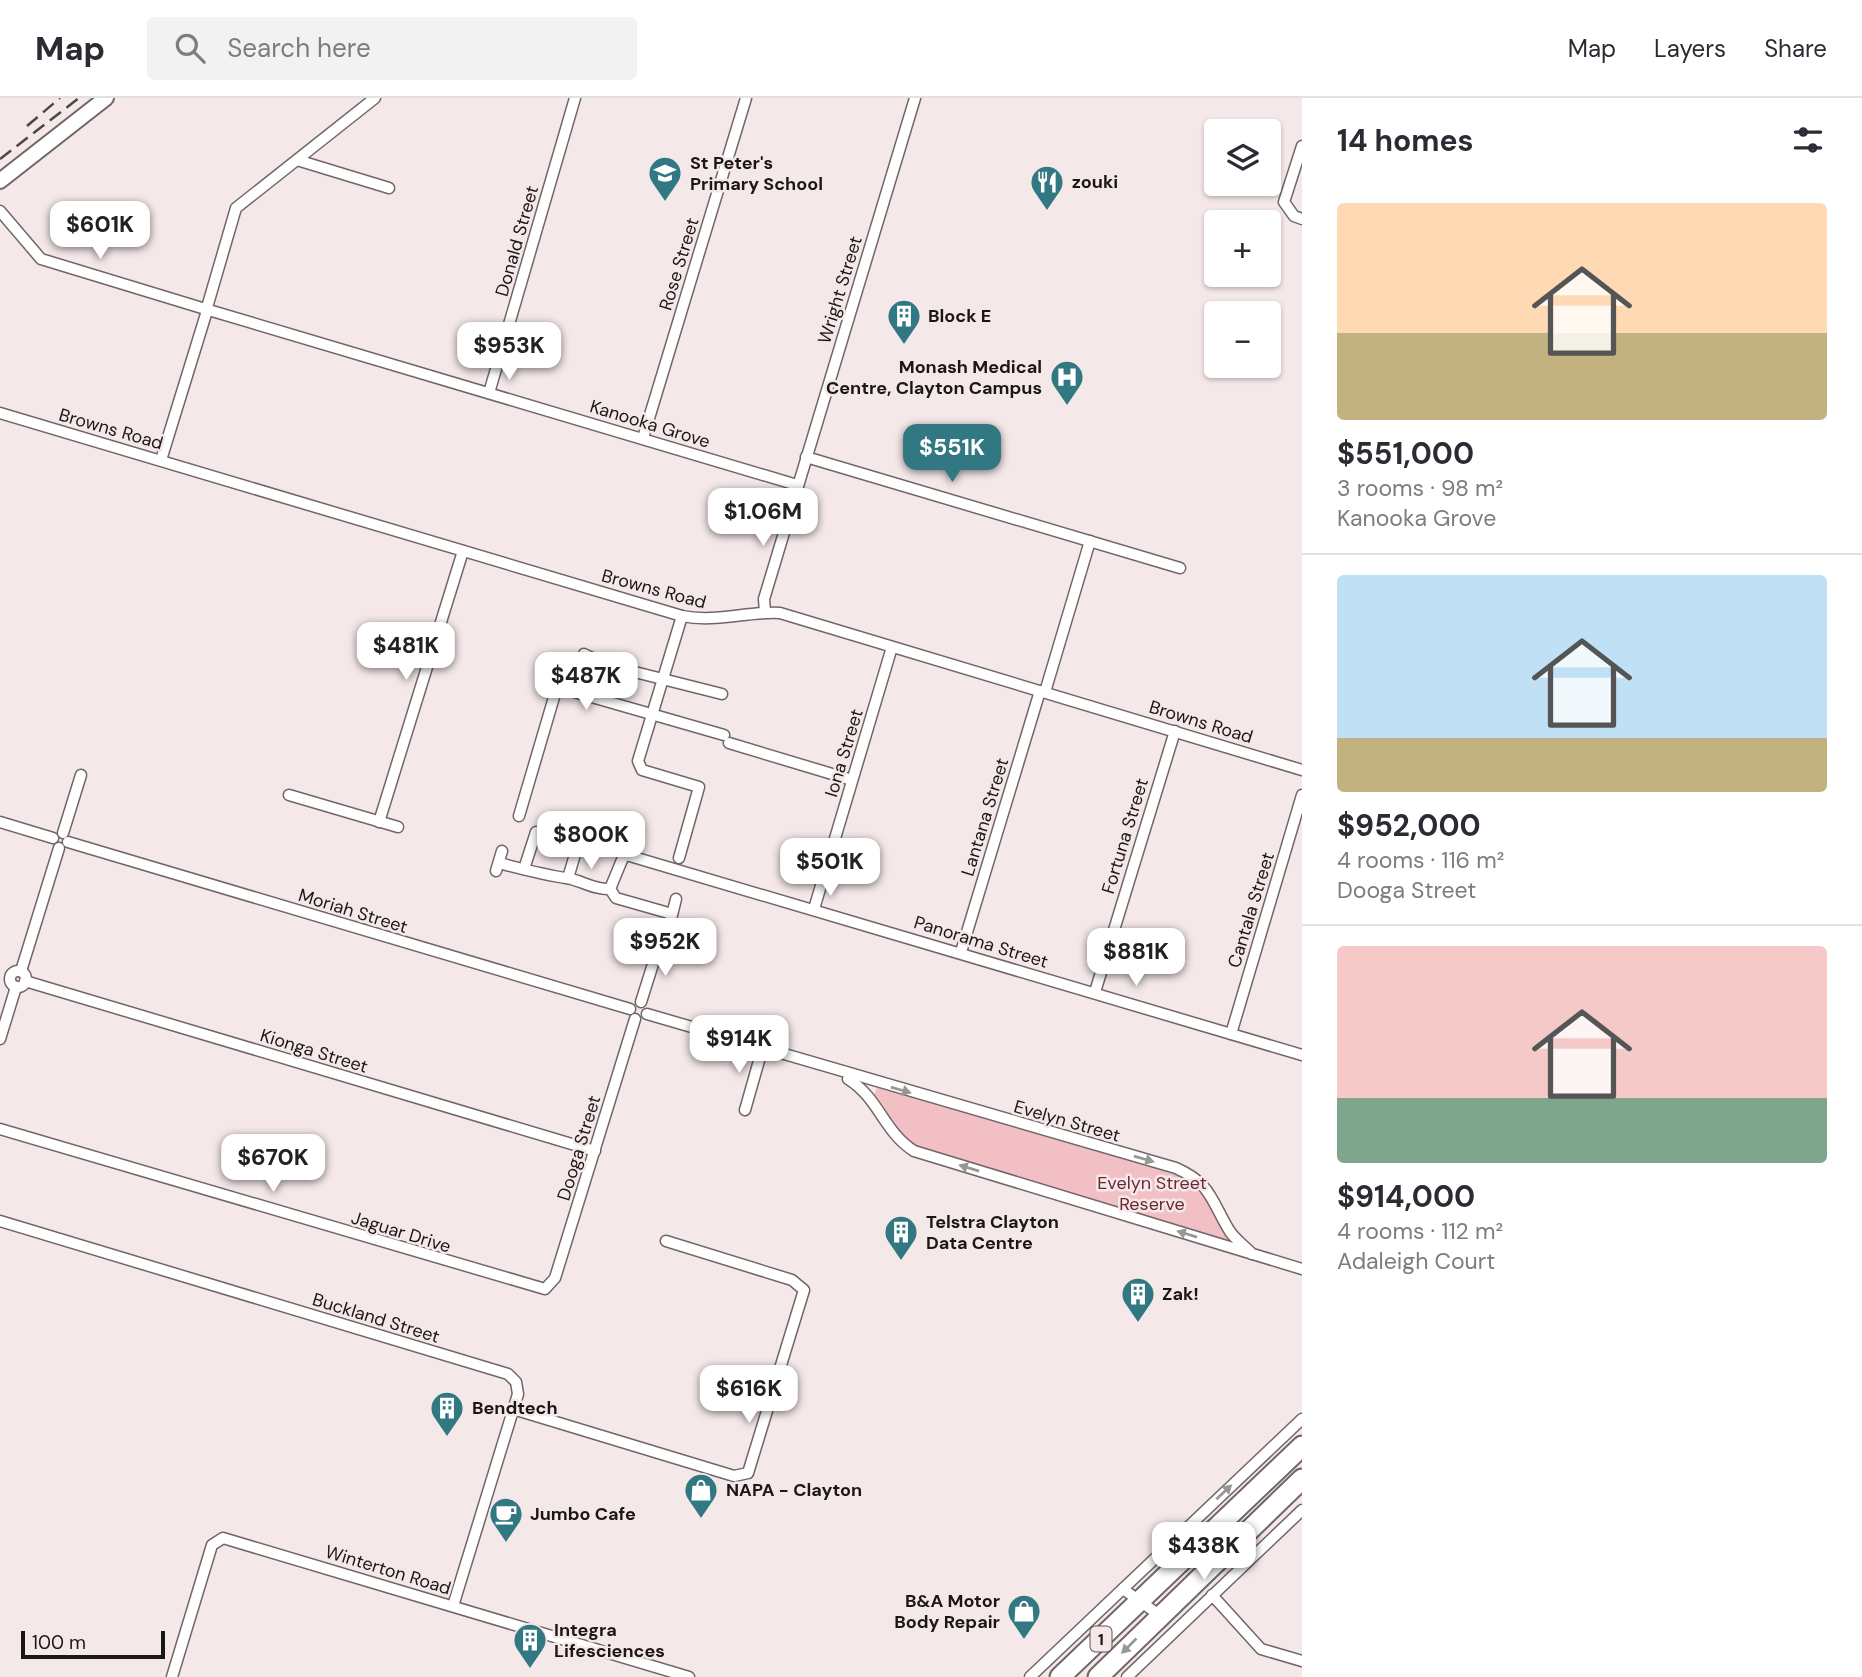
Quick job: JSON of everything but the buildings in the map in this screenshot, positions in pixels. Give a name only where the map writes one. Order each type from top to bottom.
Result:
[{"type":"highway","name":"1","points":[[1060,1677],[1302,1446]]},
{"type":"highway","name":"1","points":[[1098,1677],[1302,1479]]},
{"type":"street","points":[[0,181],[106,98]]},
{"type":"street","points":[[161,460],[236,208],[375,98]]},
{"type":"street","name":"Donald Street","points":[[489,393],[575,98]]},
{"type":"street","name":"Rose Street","points":[[643,438],[746,98]]},
{"type":"street","name":"Wright Street","points":[[765,612],[764,599],[797,485],[915,98]]},
{"type":"street","points":[[1302,146],[1284,202],[1287,210],[1302,219]]},
{"type":"street","points":[[297,160],[389,188]]},
{"type":"street","name":"Kanooka Grove","points":[[0,211],[40,258],[797,485]]},
{"type":"street","name":"Browns Road","points":[[0,413],[682,616],[714,621],[765,612],[780,613],[1302,770]]},
{"type":"street","points":[[806,457],[1180,568]]},
{"type":"street","name":"Lantana Street","points":[[961,953],[1090,541]]},
{"type":"street","points":[[379,822],[463,551]]},
{"type":"street","points":[[679,858],[699,787],[638,767],[682,616]]},
{"type":"street","name":"Iona Street","points":[[814,909],[892,647]]},
{"type":"street","points":[[584,654],[607,665],[722,694]]},
{"type":"street","points":[[519,816],[557,687],[852,780]]},
{"type":"street","name":"Fortuna Street","points":[[1095,992],[1175,730]]},
{"type":"street","points":[[0,1039],[20,984],[20,971],[81,775]]},
{"type":"street","points":[[289,795],[398,827]]},
{"type":"street","name":"Cantala Street","points":[[1231,1034],[1302,795]]},
{"type":"street","name":"Moriah Street","points":[[0,822],[61,838],[632,1014]]},
{"type":"street","points":[[524,869],[536,832]]},
{"type":"street","points":[[568,878],[579,841]]},
{"type":"street","points":[[502,851],[498,867],[524,869],[610,889],[616,898],[671,919],[676,899]]},
{"type":"street","name":"Panorama Street","points":[[610,889],[624,855],[1302,1055]]},
{"type":"street","points":[[641,1002],[659,945]]},
{"type":"street","points":[[5,975],[20,971]]},
{"type":"street","points":[[5,975],[20,984]]},
{"type":"street","name":"Kionga Street","points":[[20,984],[594,1151]]},
{"type":"street","points":[[641,1002],[647,1007],[647,1014],[642,1019],[632,1014],[634,1003],[641,1002]]},
{"type":"street","name":"Dooga Street","points":[[551,1285],[594,1151],[632,1014]]},
{"type":"street","name":"Evelyn Street","points":[[647,1014],[762,1050],[1175,1168],[1196,1177],[1210,1190],[1230,1232],[1252,1254]]},
{"type":"street","points":[[745,1110],[762,1050]]},
{"type":"street","name":"Evelyn Street","points":[[836,1071],[864,1089],[883,1121],[900,1141],[915,1151],[1302,1269]]},
{"type":"street","name":"Jaguar Drive","points":[[0,1129],[539,1289],[551,1285]]},
{"type":"street","name":"Buckland Street","points":[[0,1221],[508,1374],[516,1382],[518,1394],[453,1606]]},
{"type":"street","points":[[513,1409],[734,1476],[748,1473],[804,1290],[792,1280],[666,1241]]},
{"type":"street","points":[[1032,1676],[1302,1419]]},
{"type":"street","points":[[1127,1677],[1302,1510]]},
{"type":"street","name":"Winterton Road","points":[[172,1677],[212,1545],[223,1538],[689,1677]]},
{"type":"street","points":[[1123,1589],[1177,1628]]},
{"type":"street","points":[[1212,1595],[1261,1649],[1302,1661]]},
{"type":"green space","name":"Evelyn Street Reserve","points":[[877,1087],[1191,1179],[1202,1189],[1228,1237],[1224,1242],[920,1151],[905,1139],[889,1118],[874,1095]]},
{"type":"railway","points":[[27,126],[60,98]]},
{"type":"railway","points":[[0,159],[79,98]]},
{"type":"place","name":"St Peter's Primary School","points":[[665,203]]},
{"type":"place","name":"zouki","points":[[1047,212]]},
{"type":"place","name":"Block E","points":[[904,346]]},
{"type":"place","name":"Monash Medical Centre, Clayton Campus","points":[[1067,407]]},
{"type":"place","name":"Telstra Clayton Data Centre","points":[[901,1262]]},
{"type":"place","name":"Zak!","points":[[1138,1324]]},
{"type":"place","name":"Bendtech","points":[[447,1438]]},
{"type":"place","name":"NAPA - Clayton","points":[[701,1520]]},
{"type":"place","name":"Jumbo Cafe","points":[[506,1544]]},
{"type":"place","name":"B&A Motor Body Repair","points":[[1024,1641]]},
{"type":"place","name":"Integra Lifesciences","points":[[530,1670]]}]
